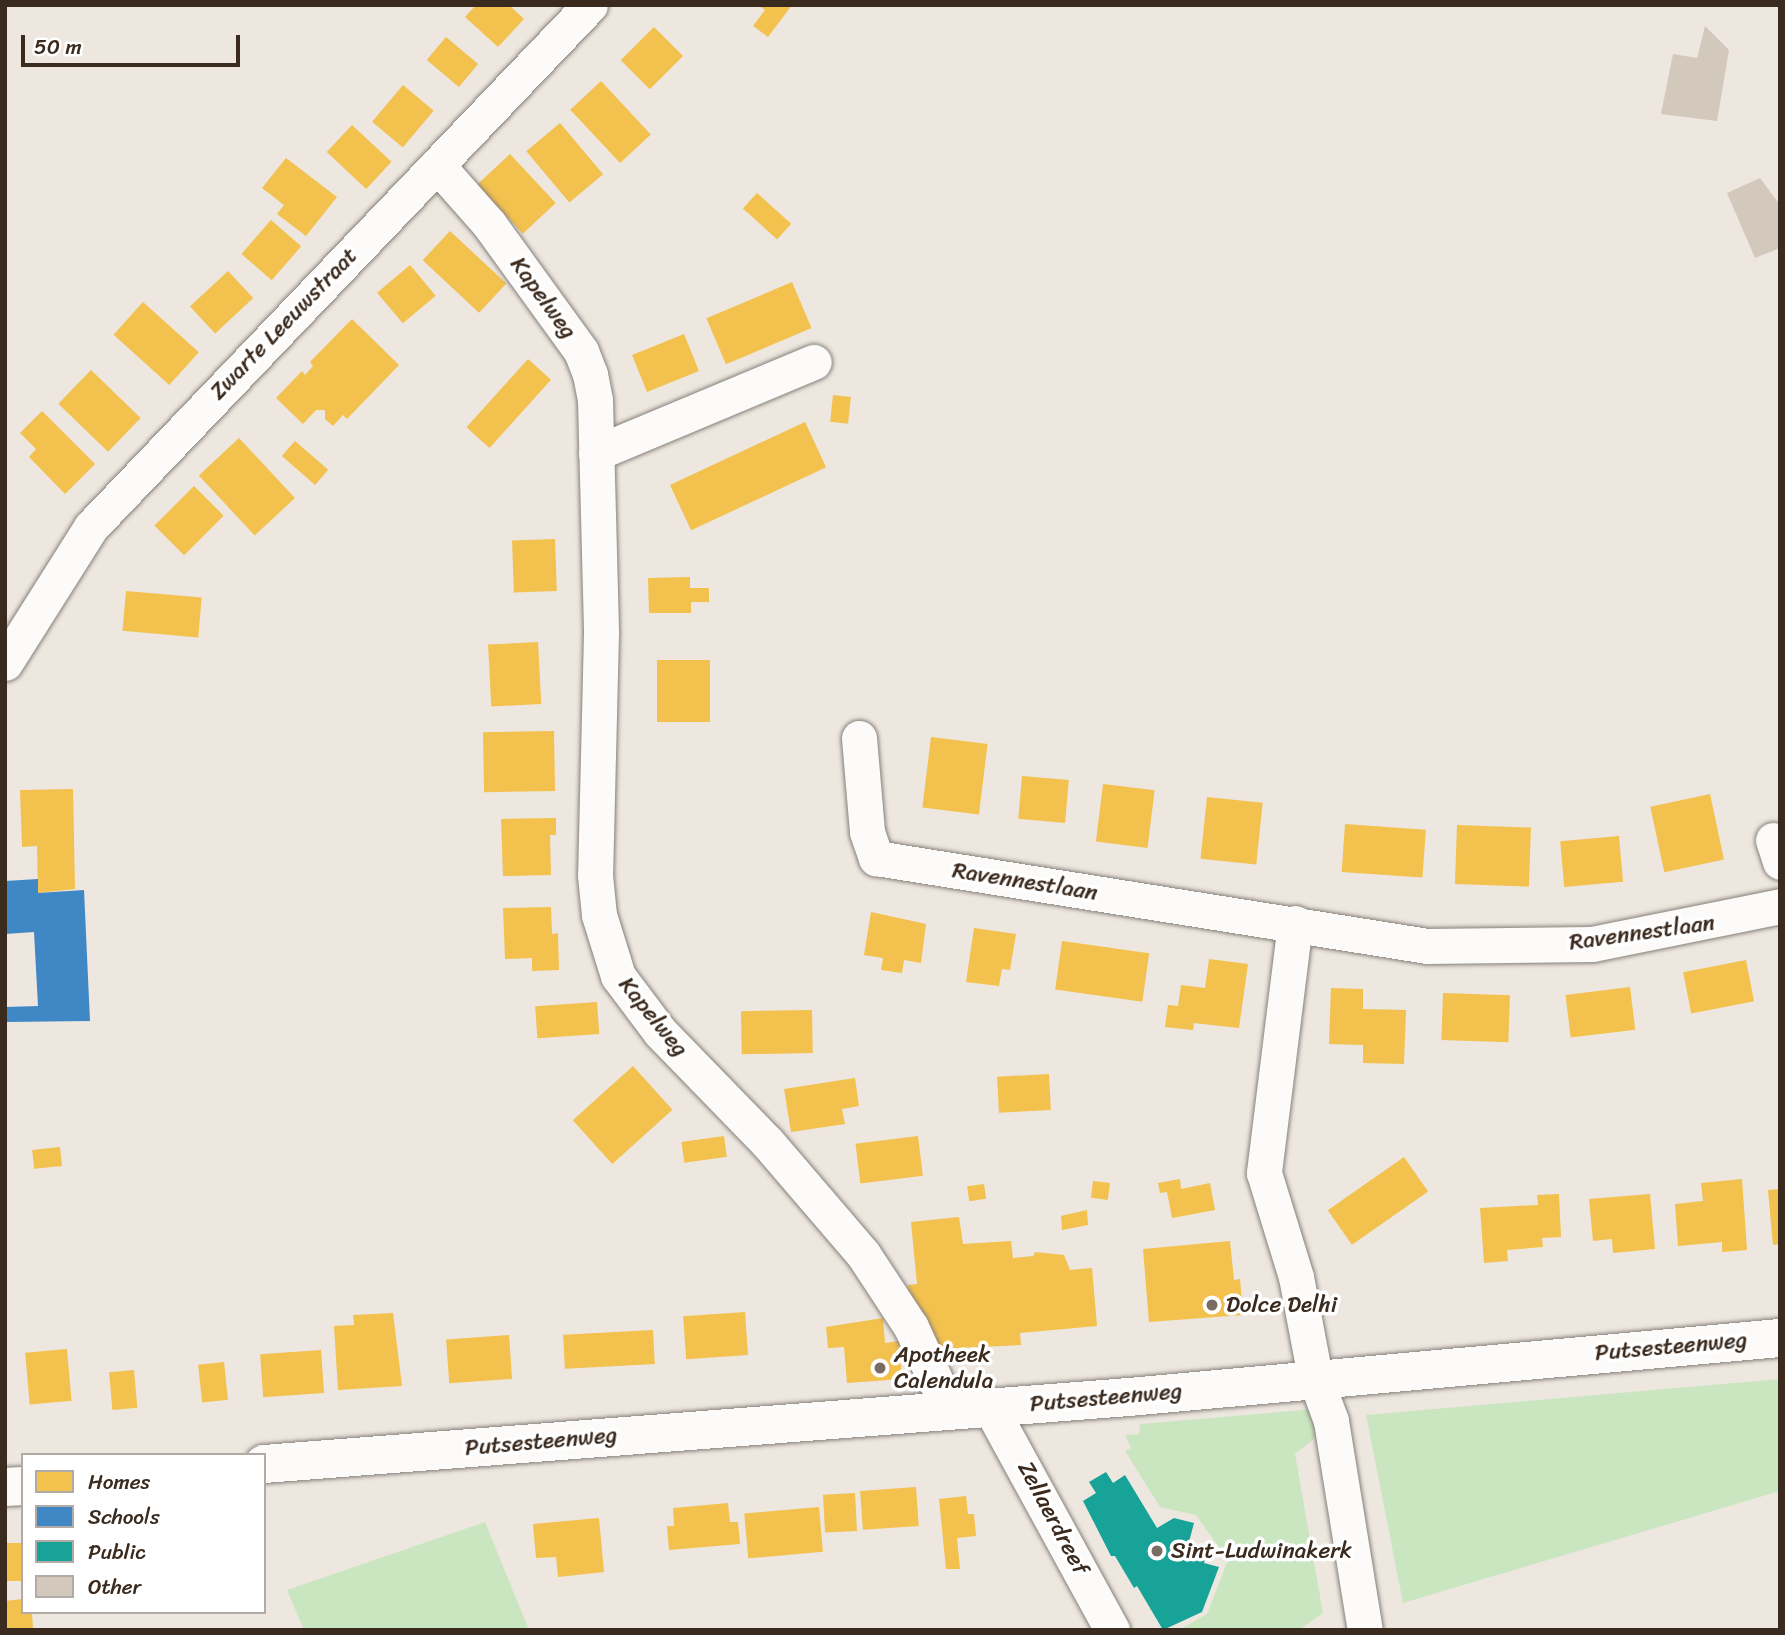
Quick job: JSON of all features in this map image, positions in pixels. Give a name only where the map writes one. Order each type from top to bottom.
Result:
[{"type":"main road","name":"Putsesteenweg","points":[[266,1464],[990,1407],[1780,1338]]},
{"type":"street","name":"Zwarte Leeuwstraat","points":[[5,663],[91,527],[590,5]]},
{"type":"street","name":"Kapelweg","points":[[438,165],[489,224],[581,351],[595,400],[601,784],[595,875],[599,915],[618,976],[660,1032],[766,1142],[863,1254],[911,1327],[949,1410]]},
{"type":"street","points":[[596,453],[814,362]]},
{"type":"street","name":"Ravennestlaan","points":[[859,738],[867,832],[876,858],[1427,946],[1592,944],[1780,906]]},
{"type":"street","points":[[1295,923],[1264,1174],[1296,1276],[1315,1377],[1331,1421],[1365,1630]]},
{"type":"street","name":"Zellaerdreef","points":[[990,1407],[1111,1630]]},
{"type":"green space","points":[[1780,1379],[1780,1491],[1403,1603],[1366,1415]]},
{"type":"green space","points":[[1315,1409],[1320,1434],[1295,1454],[1323,1613],[1299,1630],[1179,1630],[1207,1614],[1228,1560],[1196,1515],[1160,1507],[1125,1451],[1131,1448],[1125,1435],[1139,1434],[1140,1424]]},
{"type":"green space","points":[[485,1522],[529,1630],[304,1630],[287,1590]]},
{"type":"building: Homes","points":[[476,5],[509,5],[524,19],[498,47],[465,17]]},
{"type":"building: Homes","points":[[758,5],[792,5],[768,37],[753,26],[765,10]]},
{"type":"building: Homes","points":[[654,27],[683,56],[650,89],[621,60]]},
{"type":"building: Homes","points":[[446,37],[478,64],[459,87],[427,60]]},
{"type":"building: Homes","points":[[601,81],[651,134],[620,163],[570,110]]},
{"type":"building: Homes","points":[[403,85],[434,111],[403,147],[372,122]]},
{"type":"building: Homes","points":[[560,123],[603,174],[569,203],[526,151]]},
{"type":"building: Homes","points":[[352,125],[391,162],[366,189],[327,152]]},
{"type":"building: Homes","points":[[510,154],[556,203],[523,234],[477,185]]},
{"type":"building: Homes","points":[[286,158],[337,197],[306,236],[277,214],[284,205],[262,188]]},
{"type":"building: Homes","points":[[757,193],[791,224],[777,239],[743,209]]},
{"type":"building: Homes","points":[[271,220],[301,246],[272,280],[241,254]]},
{"type":"building: Homes","points":[[450,231],[506,284],[479,313],[423,260]]},
{"type":"building: Homes","points":[[410,265],[436,296],[403,323],[377,293]]},
{"type":"building: Homes","points":[[228,271],[253,298],[215,334],[190,306]]},
{"type":"building: Homes","points":[[792,282],[812,328],[726,364],[706,318]]},
{"type":"building: Homes","points":[[143,302],[199,352],[169,385],[114,335]]},
{"type":"building: Homes","points":[[352,319],[399,365],[347,419],[343,415],[333,426],[325,419],[325,410],[316,410],[303,424],[276,398],[302,371],[305,375],[313,366],[310,362]]},
{"type":"building: Homes","points":[[684,334],[699,371],[647,392],[632,355]]},
{"type":"building: Homes","points":[[528,359],[551,380],[489,448],[466,427]]},
{"type":"building: Homes","points":[[91,370],[141,418],[108,452],[58,404]]},
{"type":"building: Homes","points":[[833,395],[851,397],[848,424],[830,422]]},
{"type":"building: Homes","points":[[42,411],[95,464],[65,494],[29,457],[36,449],[20,433]]},
{"type":"building: Homes","points":[[805,422],[826,467],[691,530],[670,485]]},
{"type":"building: Homes","points":[[239,438],[295,498],[255,535],[199,476]]},
{"type":"building: Homes","points":[[295,441],[328,470],[315,485],[282,456]]},
{"type":"building: Homes","points":[[194,486],[224,516],[184,555],[154,526]]},
{"type":"building: Homes","points":[[555,539],[557,591],[514,592],[512,541]]},
{"type":"building: Homes","points":[[690,577],[690,588],[709,588],[709,602],[691,602],[691,613],[649,613],[648,578]]},
{"type":"building: Homes","points":[[126,591],[202,598],[198,637],[123,631]]},
{"type":"building: Homes","points":[[538,642],[541,704],[491,707],[488,645]]},
{"type":"building: Homes","points":[[657,660],[710,660],[710,722],[657,722]]},
{"type":"building: Homes","points":[[554,731],[555,791],[484,792],[483,732]]},
{"type":"building: Homes","points":[[931,737],[988,744],[979,814],[922,807]]},
{"type":"building: Homes","points":[[1022,776],[1069,780],[1065,823],[1018,819]]},
{"type":"building: Homes","points":[[1103,784],[1155,790],[1148,848],[1096,842]]},
{"type":"building: Homes","points":[[73,789],[75,889],[38,893],[37,846],[22,847],[20,790]]},
{"type":"building: Homes","points":[[1710,794],[1724,860],[1664,872],[1650,807]]},
{"type":"building: Homes","points":[[1207,797],[1263,803],[1256,865],[1201,859]]},
{"type":"building: Homes","points":[[556,818],[556,835],[550,835],[551,875],[503,876],[501,819]]},
{"type":"building: Homes","points":[[1345,824],[1426,830],[1422,878],[1342,872]]},
{"type":"building: Homes","points":[[1457,825],[1531,828],[1529,887],[1455,884]]},
{"type":"building: Homes","points":[[1619,836],[1623,882],[1564,887],[1560,841]]},
{"type":"building: Homes","points":[[551,907],[552,934],[558,933],[559,970],[532,971],[532,958],[505,959],[503,908]]},
{"type":"building: Homes","points":[[871,912],[926,924],[921,963],[904,960],[902,973],[881,970],[883,958],[864,955]]},
{"type":"building: Homes","points":[[974,928],[1016,934],[1010,970],[1002,969],[999,986],[966,982]]},
{"type":"building: Homes","points":[[1062,941],[1149,953],[1142,1002],[1055,990]]},
{"type":"building: Homes","points":[[1209,959],[1248,964],[1239,1028],[1194,1023],[1193,1030],[1165,1027],[1168,1005],[1178,1006],[1181,985],[1205,988]]},
{"type":"building: Homes","points":[[1746,960],[1754,1001],[1691,1013],[1683,972]]},
{"type":"building: Homes","points":[[1630,987],[1635,1030],[1571,1038],[1565,995]]},
{"type":"building: Homes","points":[[1331,988],[1363,989],[1363,1009],[1406,1010],[1404,1064],[1363,1063],[1363,1045],[1329,1044]]},
{"type":"building: Homes","points":[[1443,993],[1510,995],[1508,1042],[1441,1040]]},
{"type":"building: Homes","points":[[597,1002],[599,1034],[537,1038],[535,1006]]},
{"type":"building: Homes","points":[[812,1010],[813,1053],[742,1054],[741,1011]]},
{"type":"building: Homes","points":[[633,1066],[672,1110],[612,1164],[573,1120]]},
{"type":"building: Homes","points":[[1049,1074],[1051,1110],[999,1113],[997,1077]]},
{"type":"building: Homes","points":[[855,1078],[859,1106],[842,1109],[845,1124],[791,1132],[784,1089]]},
{"type":"building: Homes","points":[[724,1136],[727,1157],[684,1163],[681,1142]]},
{"type":"building: Homes","points":[[918,1136],[923,1176],[860,1183],[855,1144]]},
{"type":"building: Homes","points":[[60,1147],[62,1166],[34,1169],[32,1150]]},
{"type":"building: Homes","points":[[1404,1157],[1428,1191],[1352,1245],[1328,1210]]},
{"type":"building: Homes","points":[[1180,1179],[1181,1189],[1210,1183],[1215,1210],[1172,1218],[1167,1192],[1160,1193],[1158,1183]]},
{"type":"building: Homes","points":[[1742,1179],[1747,1250],[1722,1252],[1722,1242],[1678,1246],[1675,1204],[1703,1201],[1701,1183]]},
{"type":"building: Homes","points":[[1093,1181],[1110,1183],[1108,1200],[1091,1198]]},
{"type":"building: Homes","points":[[984,1184],[986,1199],[969,1201],[967,1186]]},
{"type":"building: Homes","points":[[1780,1189],[1780,1244],[1773,1245],[1768,1190]]},
{"type":"building: Homes","points":[[1559,1194],[1561,1237],[1542,1238],[1543,1247],[1507,1250],[1508,1261],[1484,1263],[1480,1208],[1538,1205],[1537,1195]]},
{"type":"building: Homes","points":[[1650,1194],[1655,1249],[1613,1253],[1612,1239],[1593,1241],[1589,1199]]},
{"type":"building: Homes","points":[[1087,1210],[1088,1225],[1062,1230],[1061,1216]]},
{"type":"building: Homes","points":[[959,1217],[963,1244],[1011,1241],[1013,1258],[1033,1256],[1035,1252],[1064,1255],[1070,1270],[1092,1268],[1097,1326],[1020,1333],[1021,1345],[933,1349],[910,1305],[908,1285],[917,1284],[911,1222]]},
{"type":"building: Homes","points":[[1230,1241],[1234,1280],[1240,1279],[1243,1315],[1149,1322],[1143,1249]]},
{"type":"building: Homes","points":[[745,1312],[748,1355],[686,1359],[683,1316]]},
{"type":"building: Homes","points":[[393,1313],[402,1386],[338,1390],[334,1326],[354,1325],[353,1315]]},
{"type":"building: Homes","points":[[883,1318],[885,1343],[899,1341],[902,1379],[847,1383],[844,1347],[828,1348],[826,1327]]},
{"type":"building: Homes","points":[[653,1330],[655,1364],[565,1369],[563,1335]]},
{"type":"building: Homes","points":[[509,1335],[512,1379],[449,1383],[446,1339]]},
{"type":"building: Homes","points":[[67,1349],[72,1401],[30,1404],[25,1353]]},
{"type":"building: Homes","points":[[321,1350],[324,1393],[263,1397],[260,1354]]},
{"type":"building: Homes","points":[[224,1362],[228,1400],[202,1403],[198,1365]]},
{"type":"building: Homes","points":[[134,1370],[137,1408],[112,1410],[109,1372]]},
{"type":"building: Homes","points":[[916,1487],[919,1526],[863,1530],[860,1491]]},
{"type":"building: Homes","points":[[855,1493],[857,1531],[825,1533],[823,1495]]},
{"type":"building: Homes","points":[[966,1496],[968,1514],[974,1514],[976,1536],[957,1538],[960,1569],[946,1569],[939,1499]]},
{"type":"building: Homes","points":[[728,1503],[730,1522],[738,1522],[740,1544],[669,1550],[667,1526],[674,1526],[673,1508]]},
{"type":"building: Homes","points":[[819,1507],[823,1552],[748,1558],[744,1514]]},
{"type":"building: Homes","points":[[599,1518],[604,1572],[558,1577],[556,1557],[536,1558],[533,1524]]},
{"type":"building: Homes","points":[[5,1543],[21,1543],[21,1581],[5,1581]]},
{"type":"building: Homes","points":[[21,1599],[21,1614],[32,1614],[33,1630],[7,1630],[5,1601]]},
{"type":"building: Schools","points":[[38,879],[38,893],[84,890],[90,1021],[5,1022],[5,1007],[38,1006],[34,932],[5,934],[5,881]]},
{"type":"building: Public","name":"Sint-Ludwinakerk","points":[[1106,1472],[1113,1483],[1125,1475],[1157,1528],[1174,1518],[1194,1523],[1189,1542],[1208,1547],[1204,1563],[1219,1567],[1202,1612],[1163,1630],[1137,1586],[1134,1588],[1115,1556],[1111,1556],[1083,1501],[1096,1493],[1089,1482]]},
{"type":"building: Other","points":[[1705,26],[1729,50],[1717,121],[1661,114],[1673,54],[1697,58]]},
{"type":"building: Other","points":[[1760,178],[1780,205],[1780,248],[1755,258],[1727,193]]},
{"type":"place","name":"Dolce Delhi","points":[[1212,1305]]},
{"type":"place","name":"Apotheek Calendula","points":[[880,1368]]},
{"type":"place","name":"Sint-Ludwinakerk","points":[[1157,1551]]}]
